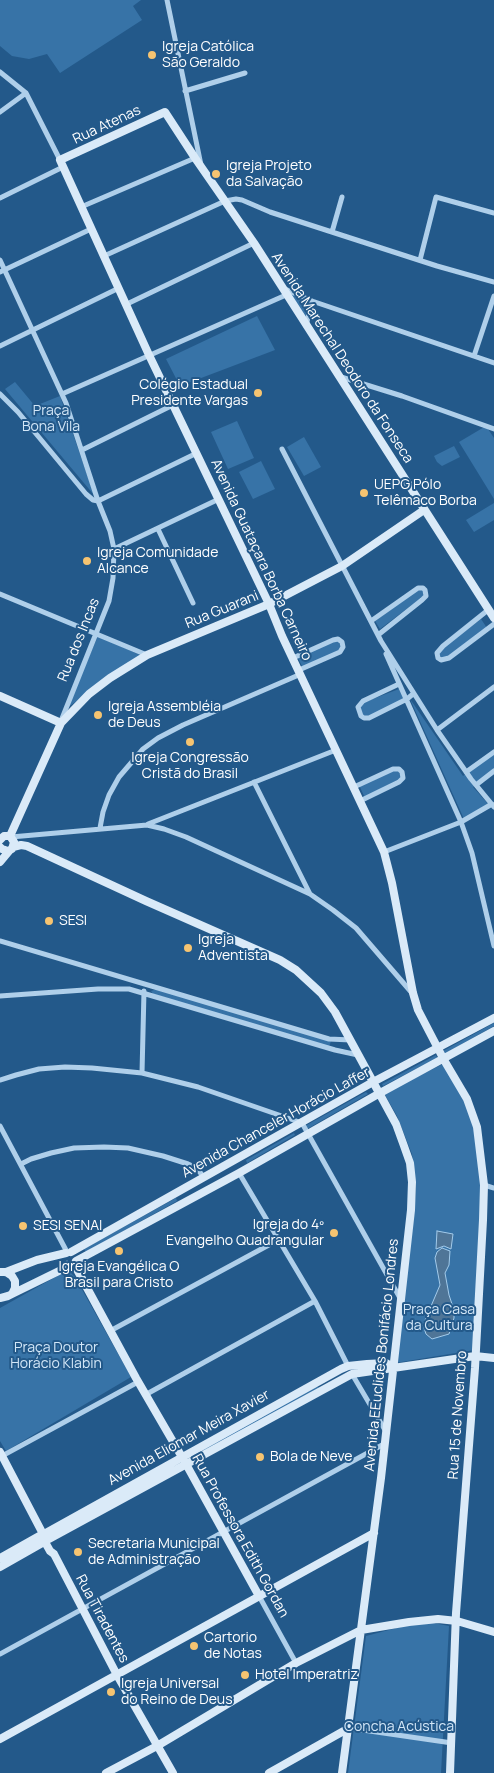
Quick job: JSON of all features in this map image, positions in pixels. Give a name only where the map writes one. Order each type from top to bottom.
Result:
[{"type":"street","points":[[167,0],[202,168]]},
{"type":"street","points":[[0,72],[26,93],[0,112]]},
{"type":"street","points":[[185,91],[245,73]]},
{"type":"street","name":"Avenida Guataçara Borba Carneiro","points":[[26,93],[269,604],[292,658],[384,852],[394,891],[413,993],[418,1010],[438,1048]]},
{"type":"street","name":"Avenida Marechal Deodoro da Fonseca","points":[[166,112],[195,158],[254,243],[494,618]]},
{"type":"street","name":"Rua Atenas","points":[[61,164],[166,112]]},
{"type":"street","points":[[81,207],[195,158]]},
{"type":"street","points":[[0,198],[61,164]]},
{"type":"street","points":[[332,232],[342,196]]},
{"type":"street","points":[[420,260],[436,196],[494,212]]},
{"type":"street","points":[[104,256],[225,202],[236,199],[332,232],[494,282]]},
{"type":"street","points":[[2,271],[91,229]]},
{"type":"street","points":[[127,304],[254,243]]},
{"type":"street","points":[[0,260],[2,271],[62,394],[98,501],[197,452]]},
{"type":"street","points":[[281,287],[312,301],[494,362]]},
{"type":"street","points":[[0,346],[119,288]]},
{"type":"street","points":[[62,394],[286,295]]},
{"type":"street","points":[[474,356],[494,296]]},
{"type":"street","points":[[306,326],[312,301]]},
{"type":"street","points":[[339,377],[402,396],[494,429]]},
{"type":"street","name":"Rua dos Incas","points":[[0,394],[18,412],[86,494],[92,500],[98,501],[110,531],[114,549],[114,578],[109,601],[61,723],[4,837]]},
{"type":"street","points":[[82,450],[173,404]]},
{"type":"street","points":[[282,449],[381,641],[461,822],[472,853],[494,946]]},
{"type":"street","points":[[114,549],[219,499]]},
{"type":"street","name":"Rua Guarani","points":[[61,723],[89,694],[110,678],[147,655],[269,604],[342,566],[424,510]]},
{"type":"street","points":[[158,529],[193,603]]},
{"type":"street","points":[[371,621],[418,588],[425,590],[426,596],[422,600],[378,635]]},
{"type":"street","points":[[0,594],[147,655]]},
{"type":"street","points":[[488,610],[439,649],[437,653],[438,658],[441,660],[449,658],[494,624]]},
{"type":"street","points":[[100,828],[103,812],[110,794],[119,778],[143,749],[158,738],[183,725],[340,652],[343,647],[342,642],[338,639],[333,640],[292,658]]},
{"type":"street","points":[[381,641],[437,730],[476,786],[493,805],[461,822],[384,852]]},
{"type":"street","points":[[399,684],[363,701],[358,707],[361,716],[369,718],[407,699],[413,694]]},
{"type":"street","points":[[437,730],[494,687]]},
{"type":"street","points":[[0,696],[61,723]]},
{"type":"street","points":[[4,837],[147,825],[336,750]]},
{"type":"street","points":[[466,772],[494,752]]},
{"type":"street","points":[[354,787],[393,769],[399,769],[402,772],[403,778],[399,782],[360,801]]},
{"type":"street","points":[[476,786],[494,771]]},
{"type":"street","points":[[254,782],[310,894]]},
{"type":"street","points":[[147,825],[186,837],[310,894],[356,928],[413,993]]},
{"type":"street","points":[[0,862],[12,849],[14,842],[4,837]]},
{"type":"street","name":"Avenida EEuclides Bonifácio Londres","points":[[0,847],[5,851],[21,845],[27,846],[280,960],[296,970],[321,993],[335,1012],[396,1124],[410,1163],[412,1182],[410,1217],[374,1533],[342,1773]]},
{"type":"street","points":[[0,941],[329,1039],[351,1040]]},
{"type":"street","points":[[142,1073],[144,984]]},
{"type":"street","points":[[0,996],[98,989],[129,989],[334,1050],[358,1055]]},
{"type":"street","name":"Avenida Chanceler Horácio Laffer","points":[[3,1272],[68,1252],[374,1082],[494,1018]]},
{"type":"street","name":"Avenida Chanceler Horácio Laffer","points":[[1,1298],[63,1269],[494,1031]]},
{"type":"street","name":"Rua 15 de Novembro","points":[[438,1048],[473,1113],[477,1127],[484,1186],[475,1356],[457,1617],[450,1773]]},
{"type":"street","points":[[0,1080],[39,1069],[65,1067],[100,1068],[142,1073],[198,1086],[302,1123],[400,1298]]},
{"type":"street","points":[[0,1126],[68,1252],[63,1258],[72,1263]]},
{"type":"street","points":[[21,1164],[31,1159],[74,1148],[128,1148],[188,1164],[197,1168],[204,1178]]},
{"type":"street","points":[[239,1173],[315,1301],[348,1366],[386,1364],[393,1367],[475,1356],[494,1358]]},
{"type":"street","points":[[484,1186],[494,1188]]},
{"type":"street","points":[[110,1331],[278,1240]]},
{"type":"street","name":"Rua Professora Edith Gordan","points":[[68,1252],[76,1255],[72,1263],[224,1531],[296,1663]]},
{"type":"street","points":[[3,1272],[12,1276],[15,1281],[15,1288],[12,1294]]},
{"type":"street","points":[[145,1394],[315,1301]]},
{"type":"street","name":"Avenida Eliomar Meira Xavier","points":[[0,1567],[45,1538],[348,1366]]},
{"type":"street","name":"Avenida Eliomar Meira Xavier","points":[[184,1460],[352,1374],[393,1367]]},
{"type":"street","points":[[352,1374],[385,1430]]},
{"type":"street","points":[[1,1455],[138,1382]]},
{"type":"street","points":[[0,1654],[384,1444]]},
{"type":"street","name":"Rua Tiradentes","points":[[1,1455],[117,1675],[173,1773]]},
{"type":"street","points":[[0,1739],[374,1533]]},
{"type":"street","name":"Avenida Eliomar Meira Xavier","points":[[0,1558],[45,1538]]},
{"type":"street","points":[[106,1773],[157,1746],[296,1663],[361,1634],[409,1622],[457,1617],[494,1632]]},
{"type":"street","points":[[269,1773],[349,1728],[452,1743]]},
{"type":"green space","points":[[0,0],[141,0],[133,6],[142,20],[60,73],[47,54],[29,59],[12,56],[0,46]]},
{"type":"green space","points":[[287,291],[308,302],[305,322]]},
{"type":"green space","points":[[257,316],[275,350],[180,386],[166,359]]},
{"type":"green space","name":"Praça Bona Vila","points":[[15,382],[35,406],[60,396],[94,495],[5,389]]},
{"type":"green space","points":[[237,421],[254,458],[228,469],[211,432]]},
{"type":"green space","points":[[486,426],[494,438],[494,499],[459,442]]},
{"type":"green space","points":[[304,437],[321,467],[304,476],[287,447]]},
{"type":"green space","points":[[454,446],[460,457],[442,466],[437,462],[434,456]]},
{"type":"green space","points":[[261,461],[275,489],[253,499],[239,472]]},
{"type":"green space","points":[[494,503],[494,520],[474,532],[466,520]]},
{"type":"green space","points":[[418,590],[424,590],[423,596],[380,629],[375,621]]},
{"type":"green space","points":[[481,619],[487,628],[443,660],[439,655],[440,650]]},
{"type":"green space","points":[[98,636],[140,655],[67,708]]},
{"type":"green space","points":[[338,640],[342,649],[303,668],[297,656]]},
{"type":"green space","points":[[399,689],[405,700],[368,717],[361,714],[360,705],[362,703]]},
{"type":"green space","points":[[410,699],[463,776],[494,753],[494,770],[473,787],[489,805],[464,819]]},
{"type":"green space","points":[[392,770],[398,770],[402,778],[365,798],[359,785]]},
{"type":"green space","points":[[154,990],[331,1041],[329,1047],[153,994],[151,991]]},
{"type":"green space","points":[[494,1023],[494,1026],[444,1054],[443,1051]]},
{"type":"green space","points":[[436,1055],[437,1058],[383,1086],[382,1084]]},
{"type":"green space","name":"Praça Casa da Cultura","points":[[443,1064],[465,1100],[475,1127],[481,1175],[481,1213],[474,1350],[395,1363],[416,1187],[412,1154],[397,1116],[384,1093]]},
{"type":"green space","points":[[366,1092],[368,1094],[307,1129],[305,1126]]},
{"type":"green space","points":[[294,1133],[295,1135],[247,1163],[246,1160]]},
{"type":"green space","points":[[176,1198],[177,1201],[86,1252],[84,1249]]},
{"type":"green space","name":"Praça Doutor Horácio Klabin","points":[[68,1270],[75,1277],[131,1377],[6,1451],[0,1441],[0,1308]]},
{"type":"green space","points":[[317,1386],[319,1388],[197,1455],[196,1453]]},
{"type":"green space","name":"Concha Acústica","points":[[423,1621],[449,1626],[441,1773],[348,1773],[366,1636]]},
{"type":"shaded area","points":[[437,1231],[453,1234],[451,1249],[444,1246],[436,1249]]},
{"type":"shaded area","points":[[442,1248],[450,1251],[449,1265],[445,1273],[454,1310],[454,1318],[449,1334],[432,1339],[426,1334],[423,1325],[440,1285],[435,1258],[437,1252]]},
{"type":"place","name":"Igreja Católica São Geraldo","points":[[152,55]]},
{"type":"place","name":"Igreja Projeto da Salvação","points":[[216,174]]},
{"type":"place","name":"Colégio Estadual Presidente Vargas","points":[[258,393]]},
{"type":"place","name":"UEPG Pólo Telêmaco Borba","points":[[364,493]]},
{"type":"place","name":"Igreja Comunidade Alcance","points":[[87,561]]},
{"type":"place","name":"Igreja Assembléia de Deus","points":[[98,715]]},
{"type":"place","name":"Igreja Congressão Cristã do Brasil","points":[[190,742]]},
{"type":"place","name":"SESI","points":[[49,921]]},
{"type":"place","name":"Igreja Adventista","points":[[188,948]]},
{"type":"place","name":"SESI SENAI","points":[[23,1226]]},
{"type":"place","name":"Igreja do 4º Evangelho Quadrangular","points":[[334,1233]]},
{"type":"place","name":"Igreja Evangélica O Brasil para Cristo","points":[[119,1251]]},
{"type":"place","name":"Bola de Neve","points":[[260,1457]]},
{"type":"place","name":"Secretaria Municipal de Administração","points":[[78,1552]]},
{"type":"place","name":"Cartorio de Notas","points":[[194,1646]]},
{"type":"place","name":"Hotel Imperatriz","points":[[245,1675]]},
{"type":"place","name":"Igreja Universal do Reino de Deus","points":[[111,1692]]}]
